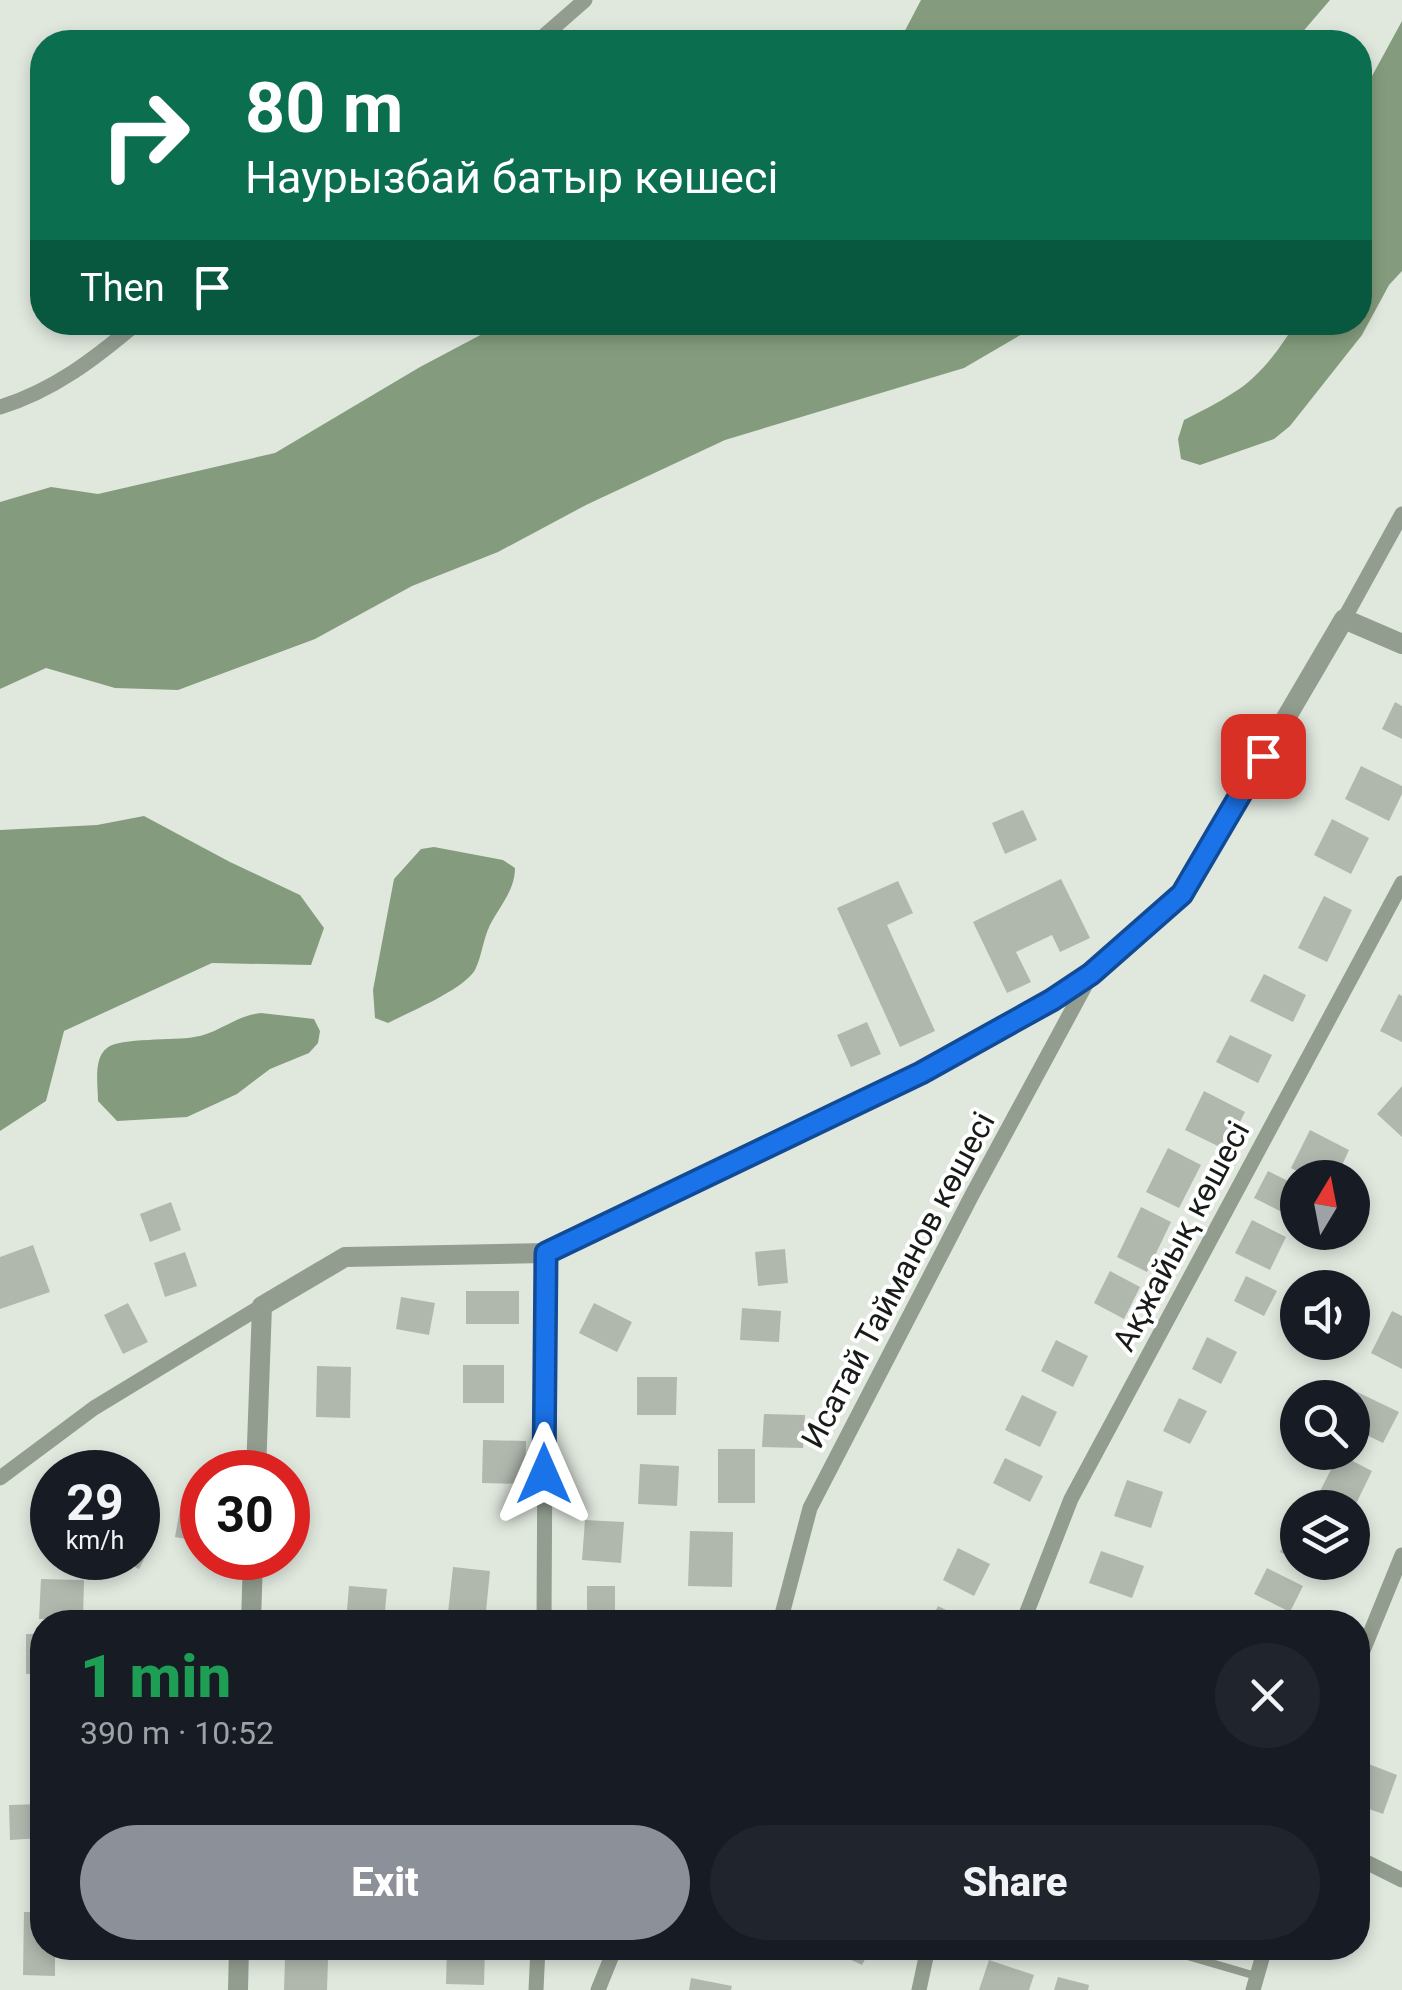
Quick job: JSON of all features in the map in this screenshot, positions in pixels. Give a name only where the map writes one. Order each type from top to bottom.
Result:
[{"type":"street","points":[[551,30],[585,0]]},
{"type":"street","points":[[0,407],[54,386],[123,335]]},
{"type":"street","points":[[0,1478],[94,1408],[345,1257],[546,1253],[921,1073],[1091,974],[1182,894],[1402,514]]},
{"type":"street","points":[[1344,619],[1402,644]]},
{"type":"street","name":"Ақжайық көшесі","points":[[1028,1610],[1071,1499],[1402,883]]},
{"type":"street","name":"Исатай Тайманов көшесі","points":[[783,1610],[810,1508],[1091,974]]},
{"type":"street","points":[[544,1610],[546,1253]]},
{"type":"street","points":[[257,1450],[262,1306]]},
{"type":"street","points":[[1370,1633],[1402,1555]]},
{"type":"street","points":[[251,1610],[252,1580]]},
{"type":"street","points":[[1370,1864],[1402,1880]]},
{"type":"street","points":[[238,1990],[239,1960]]},
{"type":"street","points":[[536,1990],[537,1960]]},
{"type":"street","points":[[598,1990],[609,1960]]},
{"type":"street","points":[[920,1990],[926,1960]]},
{"type":"lane","points":[[1193,1960],[1255,1983]]},
{"type":"shaded area","points":[[921,0],[1330,0],[1304,30],[905,30]]},
{"type":"shaded area","points":[[1402,21],[1402,271],[1389,285],[1372,316],[1372,76]]},
{"type":"shaded area","points":[[480,335],[1020,335],[964,368],[725,440],[586,505],[498,552],[412,586],[315,639],[178,690],[115,688],[46,668],[0,689],[0,502],[51,487],[98,494],[275,453]]},
{"type":"shaded area","points":[[1288,335],[1362,335],[1290,426],[1274,439],[1200,465],[1181,459],[1178,439],[1184,420],[1243,386]]},
{"type":"shaded area","points":[[144,816],[300,895],[324,928],[311,965],[212,963],[64,1031],[46,1101],[0,1131],[0,830],[97,825]]},
{"type":"shaded area","points":[[434,847],[503,860],[515,868],[512,884],[469,978],[388,1023],[375,1018],[373,990],[394,879],[421,849]]},
{"type":"shaded area","points":[[261,1013],[314,1019],[320,1031],[318,1043],[309,1053],[270,1069],[237,1094],[187,1117],[117,1121],[98,1101],[98,1065],[107,1048],[123,1042],[203,1035]]},
{"type":"building","points":[[1395,702],[1402,706],[1402,739],[1382,729]]},
{"type":"building","points":[[1361,766],[1402,786],[1389,821],[1345,799]]},
{"type":"building","points":[[1023,810],[1037,840],[1005,854],[992,823]]},
{"type":"building","points":[[1332,819],[1369,838],[1351,874],[1314,855]]},
{"type":"building","points":[[1061,879],[1090,938],[1060,952],[1052,935],[1016,952],[1031,982],[1007,993],[973,922]]},
{"type":"building","points":[[898,881],[913,913],[887,925],[935,1031],[900,1047],[837,908]]},
{"type":"building","points":[[1324,896],[1352,910],[1327,962],[1298,948]]},
{"type":"building","points":[[1264,974],[1306,995],[1293,1022],[1250,1001]]},
{"type":"building","points":[[1399,994],[1402,996],[1402,1042],[1380,1031]]},
{"type":"building","points":[[867,1022],[881,1054],[851,1067],[837,1035]]},
{"type":"building","points":[[1230,1035],[1272,1055],[1258,1083],[1216,1062]]},
{"type":"building","points":[[1402,1086],[1402,1137],[1377,1114]]},
{"type":"building","points":[[1204,1091],[1245,1112],[1226,1150],[1185,1130]]},
{"type":"building","points":[[1310,1130],[1349,1150],[1344,1160],[1295,1160]]},
{"type":"building","points":[[1168,1148],[1201,1165],[1179,1208],[1146,1192]]},
{"type":"building","points":[[1268,1171],[1280,1177],[1280,1211],[1254,1198]]},
{"type":"building","points":[[171,1202],[181,1230],[150,1242],[140,1214]]},
{"type":"building","points":[[1141,1207],[1171,1222],[1147,1272],[1117,1257]]},
{"type":"building","points":[[1252,1220],[1280,1234],[1280,1249],[1270,1270],[1235,1253]]},
{"type":"building","points":[[33,1245],[50,1292],[0,1309],[0,1257]]},
{"type":"building","points":[[785,1249],[788,1283],[758,1286],[755,1252]]},
{"type":"building","points":[[185,1252],[197,1286],[165,1297],[154,1263]]},
{"type":"building","points":[[1110,1271],[1140,1287],[1124,1319],[1094,1303]]},
{"type":"building","points":[[1246,1276],[1277,1291],[1264,1316],[1234,1301]]},
{"type":"building","points":[[466,1291],[519,1291],[519,1324],[466,1324]]},
{"type":"building","points":[[401,1297],[435,1303],[429,1335],[396,1329]]},
{"type":"building","points":[[128,1303],[148,1342],[123,1354],[104,1315]]},
{"type":"building","points":[[594,1303],[632,1322],[617,1352],[579,1333]]},
{"type":"building","points":[[742,1308],[781,1311],[779,1342],[740,1340]]},
{"type":"building","points":[[1392,1311],[1402,1316],[1402,1369],[1371,1353]]},
{"type":"building","points":[[1207,1337],[1237,1352],[1221,1384],[1192,1369]]},
{"type":"building","points":[[1056,1340],[1088,1356],[1073,1387],[1041,1371]]},
{"type":"building","points":[[463,1365],[504,1365],[504,1403],[463,1403]]},
{"type":"building","points":[[317,1366],[351,1367],[350,1418],[316,1417]]},
{"type":"building","points":[[637,1377],[677,1377],[676,1415],[637,1415]]},
{"type":"building","points":[[1022,1395],[1057,1412],[1040,1447],[1005,1430]]},
{"type":"building","points":[[1179,1398],[1207,1411],[1190,1444],[1163,1431]]},
{"type":"building","points":[[1370,1398],[1399,1412],[1383,1443],[1370,1437]]},
{"type":"building","points":[[764,1414],[805,1415],[803,1448],[762,1447]]},
{"type":"building","points":[[483,1440],[526,1441],[525,1484],[482,1483]]},
{"type":"building","points":[[718,1449],[755,1449],[755,1503],[718,1503]]},
{"type":"building","points":[[1005,1458],[1043,1476],[1030,1502],[993,1483]]},
{"type":"building","points":[[640,1464],[679,1466],[677,1506],[638,1504]]},
{"type":"building","points":[[1331,1470],[1372,1471],[1363,1490],[1321,1490]]},
{"type":"building","points":[[1127,1480],[1163,1492],[1151,1528],[1114,1516]]},
{"type":"building","points":[[180,1509],[180,1538],[175,1537]]},
{"type":"building","points":[[585,1520],[624,1522],[621,1563],[582,1560]]},
{"type":"building","points":[[690,1531],[733,1532],[732,1587],[688,1586]]},
{"type":"building","points":[[958,1548],[990,1564],[974,1596],[943,1580]]},
{"type":"building","points":[[1101,1551],[1144,1566],[1132,1598],[1089,1583]]},
{"type":"building","points":[[453,1567],[490,1571],[486,1610],[448,1610]]},
{"type":"building","points":[[1267,1568],[1280,1574],[1280,1580],[1303,1586],[1291,1610],[1254,1594]]},
{"type":"building","points":[[41,1580],[84,1580],[83,1610],[39,1610]]},
{"type":"building","points":[[349,1586],[387,1589],[385,1610],[347,1610]]},
{"type":"building","points":[[587,1586],[615,1586],[615,1610],[587,1610]]},
{"type":"building","points":[[26,1634],[30,1634],[30,1674],[26,1674]]},
{"type":"building","points":[[1370,1764],[1397,1775],[1383,1814],[1370,1809]]},
{"type":"building","points":[[30,1804],[30,1839],[10,1840],[9,1805]]},
{"type":"building","points":[[24,1912],[30,1912],[30,1960],[55,1960],[55,1976],[23,1975]]},
{"type":"building","points":[[285,1960],[328,1960],[327,1990],[284,1990]]},
{"type":"building","points":[[447,1960],[485,1960],[484,1985],[446,1984]]},
{"type":"building","points":[[989,1960],[1034,1975],[1029,1990],[979,1990]]},
{"type":"building","points":[[1058,1977],[1089,1985],[1088,1990],[1054,1990]]},
{"type":"building","points":[[691,1978],[732,1986],[731,1990],[689,1990]]},
{"type":"route","points":[[544,1474],[546,1253],[921,1073],[1091,974],[1182,894],[1263,756]]}]
